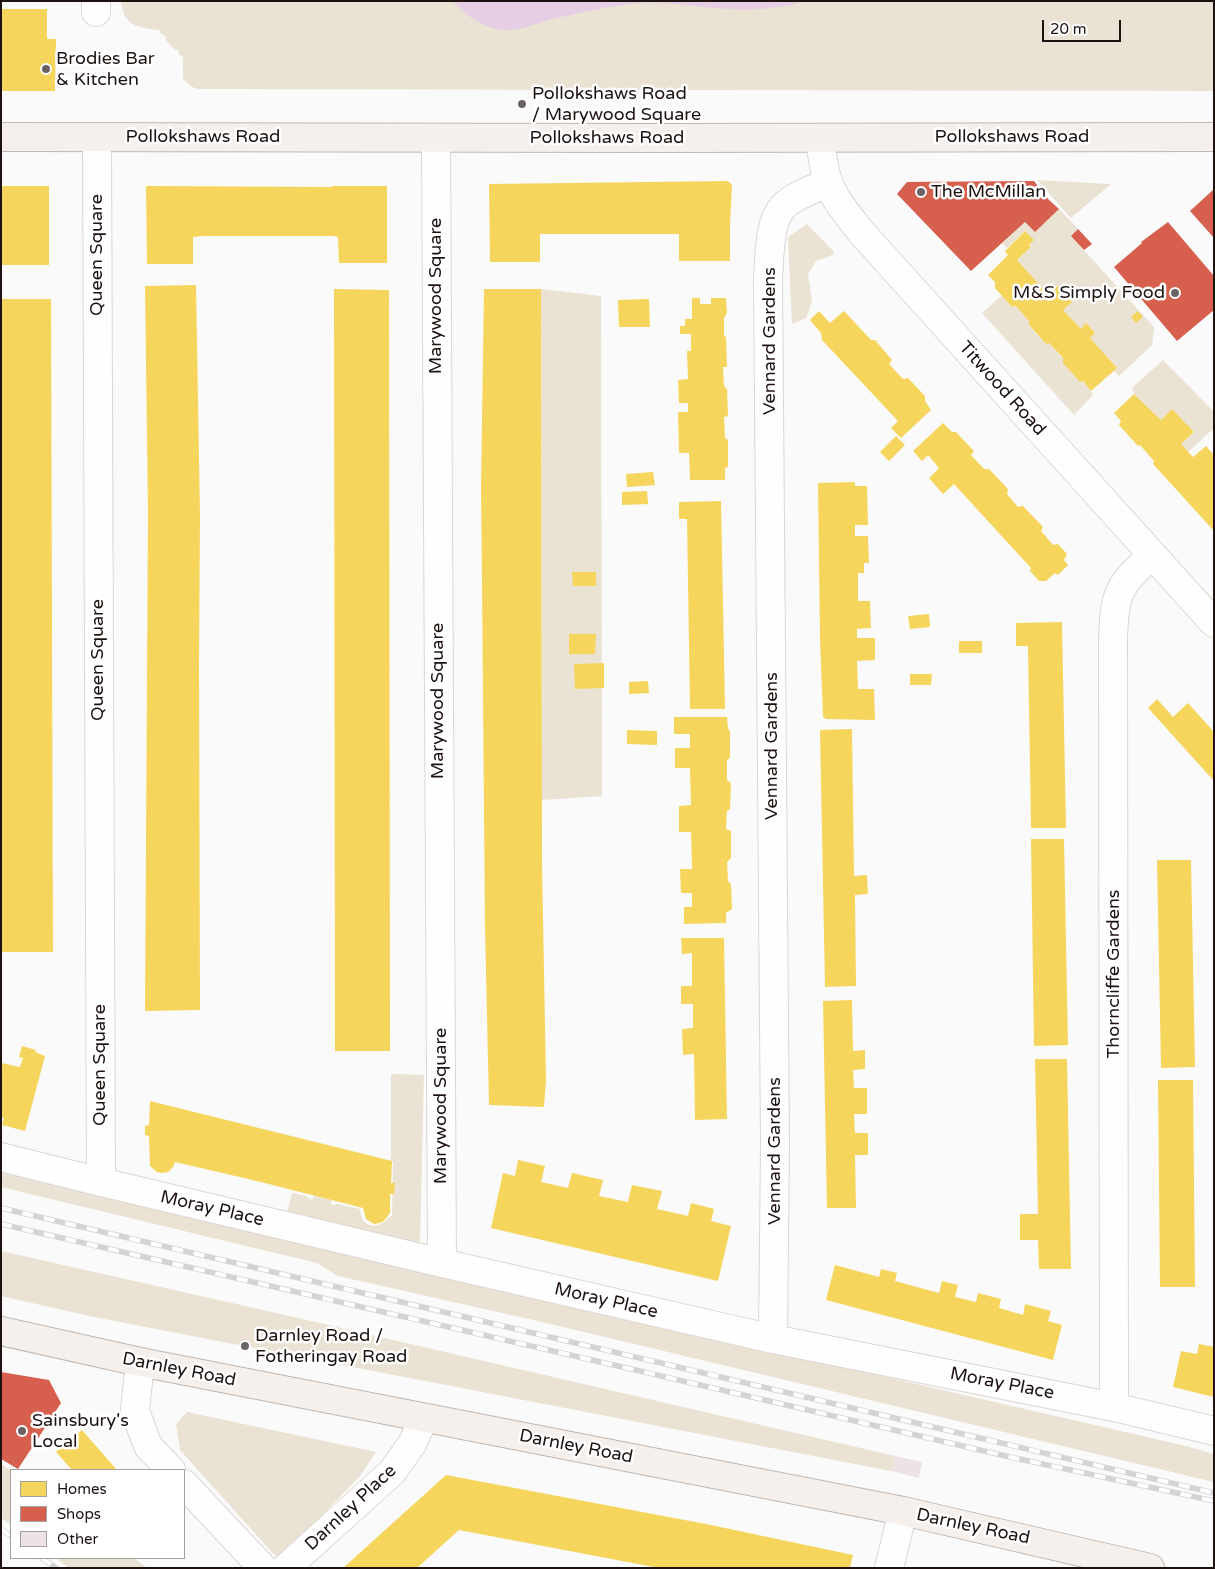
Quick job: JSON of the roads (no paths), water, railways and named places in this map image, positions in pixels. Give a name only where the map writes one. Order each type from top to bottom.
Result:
[{"type":"main road","name":"Pollokshaws Road","points":[[1,137],[1214,137]]},
{"type":"main road","name":"Darnley Road","points":[[1,1331],[140,1362],[903,1511],[1150,1568]]},
{"type":"street","name":"Queen Square","points":[[97,137],[101,1182]]},
{"type":"street","name":"Marywood Square","points":[[436,138],[442,1264]]},
{"type":"street","name":"Titwood Road","points":[[820,138],[828,183],[861,232],[1214,623]]},
{"type":"street","name":"Vennard Gardens","points":[[773,1339],[775,1144],[768,278],[772,228],[777,215],[786,204],[828,183]]},
{"type":"street","name":"Thorncliffe Gardens","points":[[1114,1406],[1114,611],[1118,595],[1130,575],[1152,555]]},
{"type":"street","name":"Moray Place","points":[[1,1157],[442,1264],[773,1339],[1114,1406],[1214,1431]]},
{"type":"street","points":[[140,1362],[135,1411],[148,1446],[170,1469]]},
{"type":"street","name":"Darnley Place","points":[[286,1568],[392,1472],[412,1444],[424,1418]]},
{"type":"street","points":[[185,1485],[263,1568]]},
{"type":"street","points":[[889,1568],[903,1511]]},
{"type":"railway","points":[[1,1208],[1214,1493]]},
{"type":"railway","points":[[1,1224],[1010,1457],[1214,1501]]},
{"type":"railway","points":[[1,1529],[10,1535]]},
{"type":"railway","points":[[43,1559],[56,1568]]},
{"type":"place","name":"Brodies Bar & Kitchen","points":[[46,69]]},
{"type":"place","name":"Pollokshaws Road / Marywood Square","points":[[522,104]]},
{"type":"place","name":"The McMillan","points":[[921,192]]},
{"type":"place","name":"M&S Simply Food","points":[[1175,293]]},
{"type":"place","name":"Darnley Road / Fotheringay Road","points":[[245,1346]]},
{"type":"place","name":"Sainsbury's Local","points":[[22,1431]]}]
